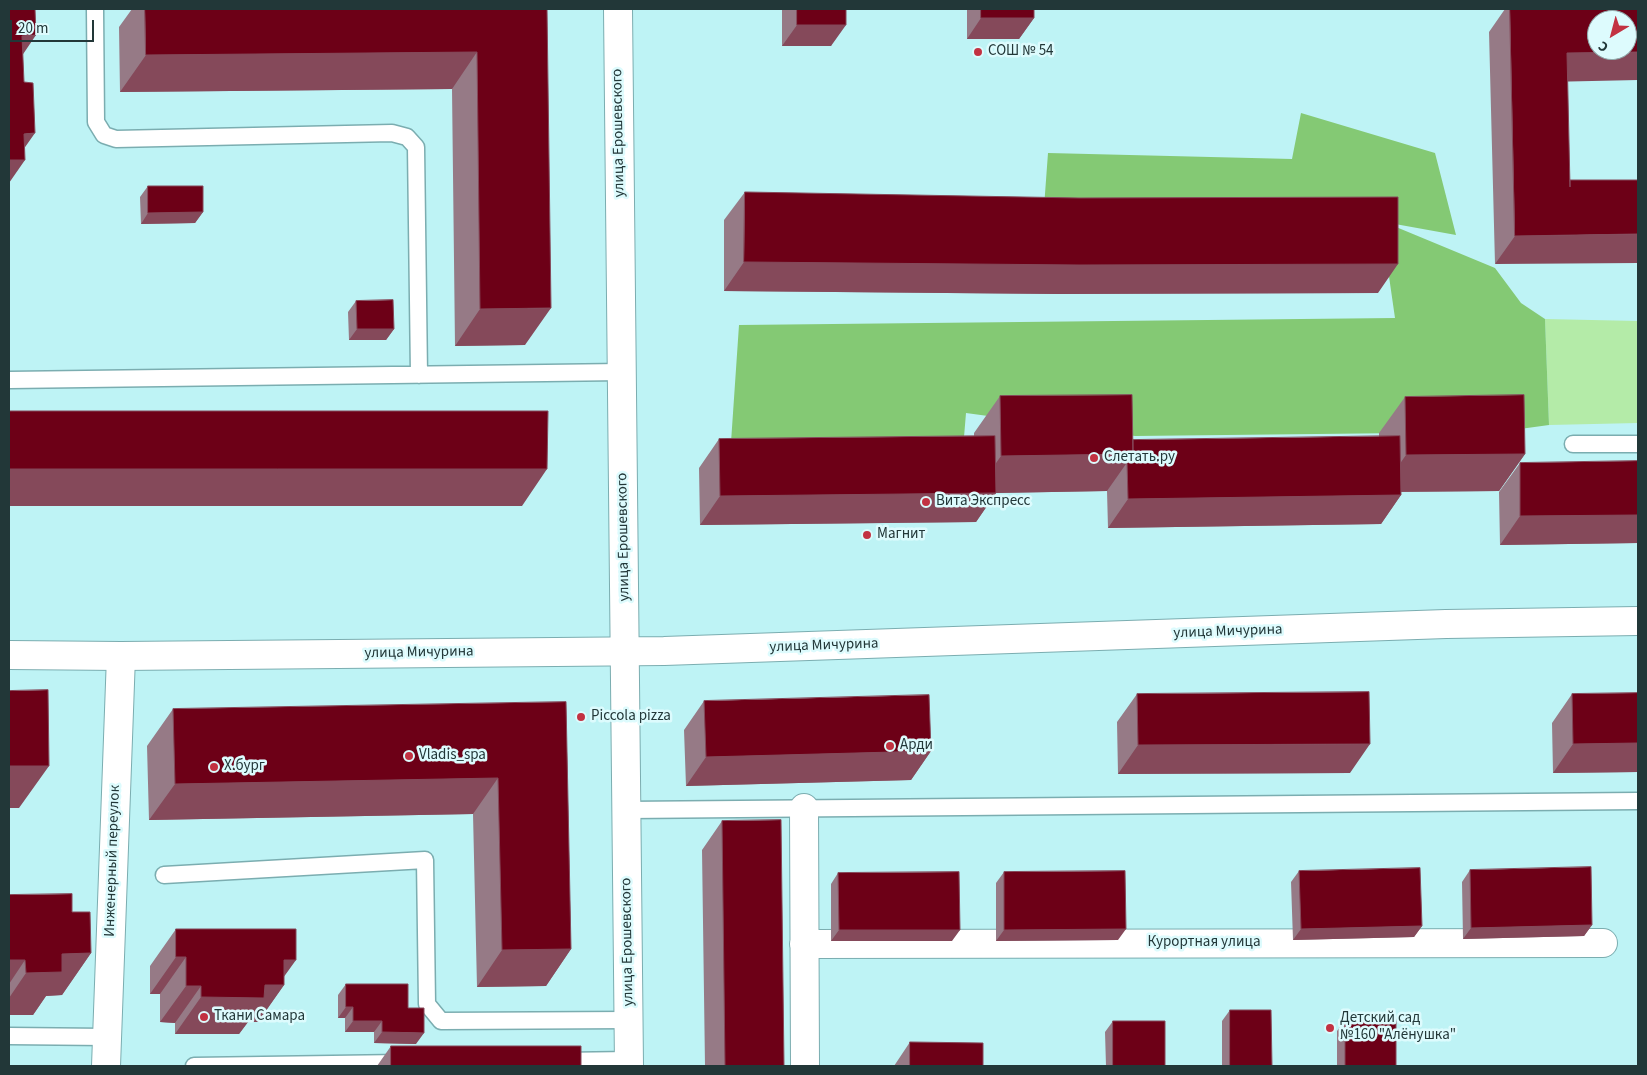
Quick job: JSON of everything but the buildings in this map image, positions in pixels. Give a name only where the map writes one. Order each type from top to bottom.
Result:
[{"type":"street","name":"улица Ерошевского","points":[[618,9],[629,1063]]},
{"type":"street","name":"улица Мичурина","points":[[9,655],[121,656],[625,652],[1446,624],[1638,621]]},
{"type":"street","name":"Инженерный переулок","points":[[106,1066],[121,656]]},
{"type":"street","points":[[804,808],[805,1066]]},
{"type":"street","name":"Курортная улица","points":[[804,944],[1603,943]]},
{"type":"lane","points":[[95,9],[96,122],[104,134],[116,139],[392,132],[408,137],[416,147],[419,375]]},
{"type":"lane","points":[[9,380],[622,372]]},
{"type":"lane","points":[[1573,444],[1638,444]]},
{"type":"lane","points":[[627,810],[1638,801]]},
{"type":"lane","points":[[164,875],[425,860],[427,1004],[441,1022],[629,1020]]},
{"type":"lane","points":[[9,1036],[106,1037]]},
{"type":"lane","points":[[543,1061],[629,1063]]},
{"type":"lane","points":[[194,1066],[414,1063]]},
{"type":"green space","points":[[1301,113],[1435,153],[1456,235],[1384,222],[1495,268],[1521,303],[1545,319],[1549,425],[1498,432],[1135,436],[966,413],[963,449],[730,457],[739,325],[1395,318],[1381,221],[1043,221],[1048,153],[1292,159]]},
{"type":"green space","points":[[1545,319],[1638,321],[1638,423],[1549,425]]},
{"type":"place","name":"СОШ № 54","points":[[978,52]]},
{"type":"place","name":"Слетать.ру","points":[[1094,458]]},
{"type":"place","name":"Вита Экспресс","points":[[926,502]]},
{"type":"place","name":"Магнит","points":[[867,535]]},
{"type":"place","name":"Piccola pizza","points":[[581,717]]},
{"type":"place","name":"Арди","points":[[890,746]]},
{"type":"place","name":"Vladis_spa","points":[[409,756]]},
{"type":"place","name":"Х.бург","points":[[214,767]]},
{"type":"place","name":"Ткани Самара","points":[[204,1017]]},
{"type":"place","name":"Детский сад №160 \"Алёнушка\"","points":[[1330,1028]]}]
